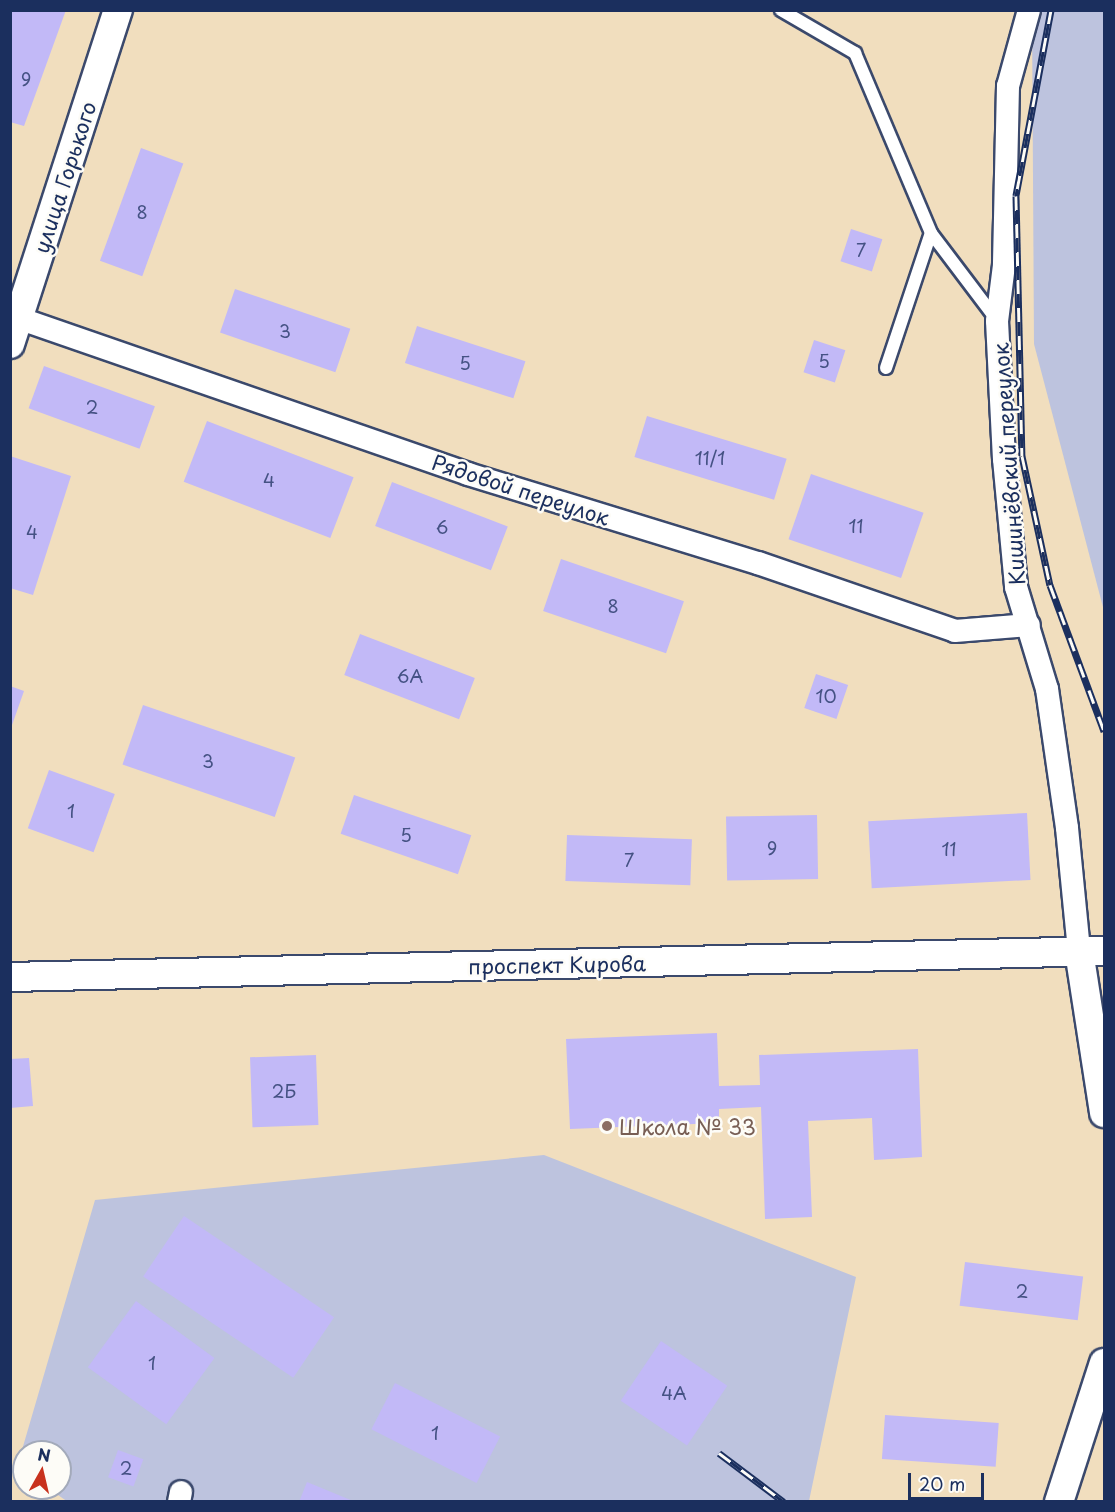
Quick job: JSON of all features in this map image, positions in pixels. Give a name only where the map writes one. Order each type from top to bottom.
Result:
[{"type":"street","name":"улица Горького","points":[[14,331],[118,10]]},
{"type":"street","name":"Кишинёвский переулок","points":[[1029,10],[1008,86],[1004,266],[997,321],[1016,587],[1047,689],[1067,828],[1092,951]]},
{"type":"street","name":"Рядовой переулок","points":[[14,331],[758,563],[955,631],[1029,625]]},
{"type":"street","name":"проспект Кирова","points":[[10,977],[1092,951]]},
{"type":"street","points":[[1092,951],[1104,1113]]},
{"type":"street","points":[[1059,1502],[1104,1363]]},
{"type":"lane","points":[[781,10],[855,53],[931,233],[997,321]]},
{"type":"lane","points":[[886,368],[931,233]]},
{"type":"shaded area","points":[[1032,11],[1104,11],[1104,611],[1034,344]]},
{"type":"shaded area","points":[[544,1155],[856,1277],[809,1501],[68,1502],[65,1500],[72,1500],[72,1440],[25,1440],[95,1200]]},
{"type":"building","points":[[10,10],[66,10],[24,126],[10,122]]},
{"type":"building","points":[[141,148],[183,163],[142,276],[100,261]]},
{"type":"building","points":[[851,229],[882,239],[872,272],[840,261]]},
{"type":"building","points":[[235,289],[350,329],[335,372],[220,332]]},
{"type":"building","points":[[417,326],[525,361],[513,398],[405,363]]},
{"type":"building","points":[[814,340],[845,350],[835,383],[803,372]]},
{"type":"building","points":[[44,366],[155,406],[139,449],[29,408]]},
{"type":"building","points":[[647,416],[787,459],[774,500],[634,457]]},
{"type":"building","points":[[207,421],[354,477],[330,538],[184,482]]},
{"type":"building","points":[[10,456],[71,476],[33,595],[10,588]]},
{"type":"building","points":[[811,474],[924,513],[901,578],[789,539]]},
{"type":"building","points":[[392,482],[508,526],[491,570],[375,526]]},
{"type":"building","points":[[561,559],[684,601],[666,653],[543,611]]},
{"type":"building","points":[[360,634],[475,678],[459,719],[344,675]]},
{"type":"building","points":[[816,674],[848,685],[836,719],[804,708]]},
{"type":"building","points":[[10,686],[24,691],[11,728],[10,728]]},
{"type":"building","points":[[143,705],[295,757],[275,817],[122,765]]},
{"type":"building","points":[[49,770],[115,794],[94,852],[28,828]]},
{"type":"building","points":[[354,795],[471,835],[458,874],[341,834]]},
{"type":"building","points":[[1027,813],[1031,880],[872,888],[868,821]]},
{"type":"building","points":[[817,815],[818,879],[727,881],[726,817]]},
{"type":"building","points":[[567,835],[692,839],[690,885],[565,881]]},
{"type":"building","name":"Школа № 33","points":[[717,1033],[719,1086],[760,1085],[759,1055],[918,1049],[922,1157],[874,1160],[872,1118],[808,1121],[812,1217],[765,1219],[761,1107],[719,1109],[719,1123],[570,1129],[566,1039]]},
{"type":"building","points":[[316,1055],[318,1125],[252,1127],[250,1057]]},
{"type":"building","points":[[29,1058],[33,1106],[10,1108],[10,1059]]},
{"type":"building","points":[[184,1216],[334,1317],[293,1378],[143,1277]]},
{"type":"building","points":[[965,1262],[1083,1277],[1078,1320],[960,1306]]},
{"type":"building","points":[[136,1301],[214,1358],[166,1424],[88,1367]]},
{"type":"building","points":[[661,1341],[727,1386],[687,1445],[621,1401]]},
{"type":"building","points":[[395,1383],[500,1437],[477,1483],[371,1429]]},
{"type":"building","points":[[885,1415],[999,1423],[996,1467],[882,1459]]},
{"type":"building","points":[[118,1450],[143,1459],[133,1486],[108,1477]]},
{"type":"building","points":[[307,1482],[353,1501],[353,1502],[299,1502]]},
{"type":"railway","points":[[1051,10],[1016,196],[1022,456],[1050,585],[1104,731]]},
{"type":"railway","points":[[719,1453],[784,1502]]},
{"type":"place","name":"Школа № 33","points":[[607,1126]]}]
